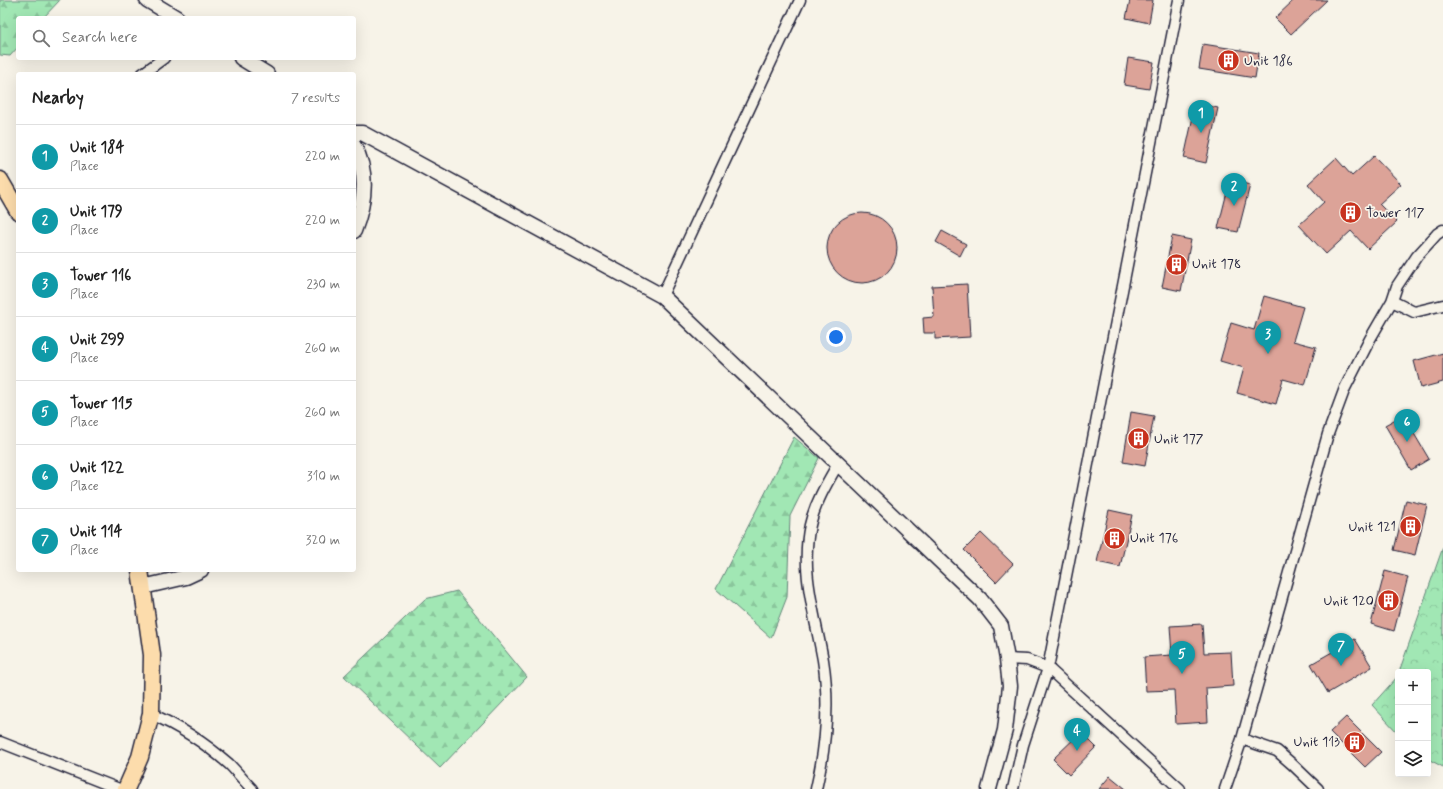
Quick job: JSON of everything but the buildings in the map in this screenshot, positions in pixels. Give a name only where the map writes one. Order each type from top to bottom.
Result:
[{"type":"main road","points":[[0,180],[16,208]]},
{"type":"main road","points":[[126,789],[140,757],[151,714],[152,655],[140,572]]},
{"type":"street","points":[[147,0],[174,16]]},
{"type":"street","points":[[662,296],[800,0]]},
{"type":"street","points":[[1013,789],[1023,744],[1048,668],[1179,0]]},
{"type":"street","points":[[145,72],[161,60]]},
{"type":"street","points":[[245,60],[264,72]]},
{"type":"street","points":[[356,133],[362,133],[662,296],[980,599],[1001,626],[1010,686],[1005,730],[989,789]]},
{"type":"street","points":[[356,150],[364,175],[364,199],[356,225]]},
{"type":"street","points":[[1225,789],[1242,739],[1328,434],[1345,388],[1370,339],[1392,301],[1397,286],[1417,256],[1437,234],[1443,230]]},
{"type":"street","points":[[1392,301],[1414,312],[1443,305]]},
{"type":"street","points":[[816,789],[826,733],[828,702],[823,661],[808,589],[807,558],[810,525],[823,492],[838,464]]},
{"type":"street","points":[[143,587],[186,577],[197,572]]},
{"type":"street","points":[[1007,659],[1027,660],[1048,668],[1180,789]]},
{"type":"street","points":[[151,714],[171,723],[195,738],[229,764],[252,789]]},
{"type":"street","points":[[1242,739],[1277,751],[1318,789]]},
{"type":"street","points":[[0,742],[119,789]]},
{"type":"green space","points":[[0,0],[60,0],[45,16],[16,16],[16,49],[10,56],[0,55]]},
{"type":"green space","points":[[794,437],[819,458],[790,516],[787,597],[771,638],[716,589]]},
{"type":"green space","points":[[1443,547],[1443,767],[1431,761],[1431,669],[1400,669]]},
{"type":"green space","points":[[457,591],[527,677],[440,768],[344,676],[425,599]]},
{"type":"green space","points":[[1395,679],[1395,730],[1372,705]]},
{"type":"place","name":"Unit 186","points":[[1229,61]]},
{"type":"place","name":"Unit 184","points":[[1201,133]]},
{"type":"place","name":"Unit 179","points":[[1234,206]]},
{"type":"place","name":"Tower 117","points":[[1350,213]]},
{"type":"place","name":"Unit 178","points":[[1176,264]]},
{"type":"place","name":"Tower 116","points":[[1268,354]]},
{"type":"place","name":"Unit 177","points":[[1138,439]]},
{"type":"place","name":"Unit 122","points":[[1407,442]]},
{"type":"place","name":"Unit 121","points":[[1411,527]]},
{"type":"place","name":"Unit 176","points":[[1114,538]]},
{"type":"place","name":"Unit 120","points":[[1389,601]]},
{"type":"place","name":"Unit 114","points":[[1341,666]]},
{"type":"place","name":"Tower 115","points":[[1182,674]]},
{"type":"place","name":"Unit 113","points":[[1355,742]]},
{"type":"place","name":"Unit 299","points":[[1077,751]]}]
